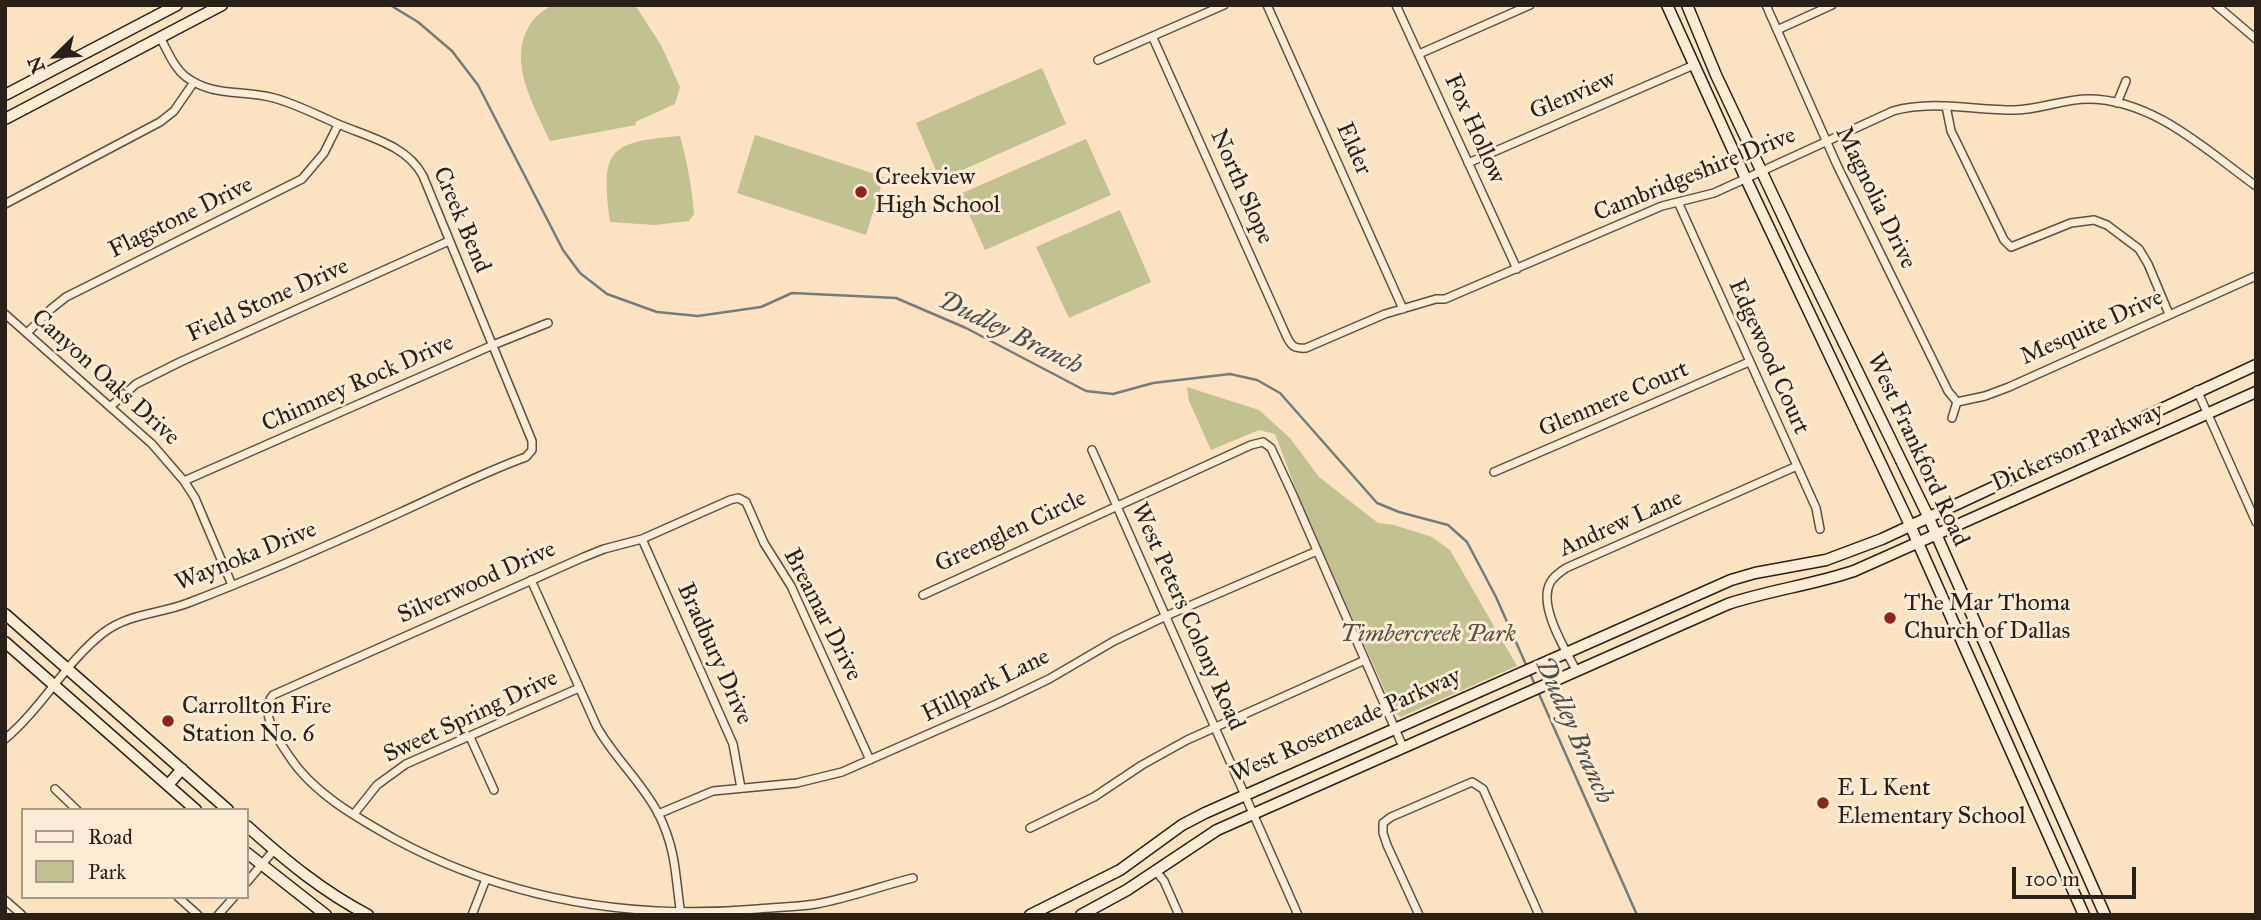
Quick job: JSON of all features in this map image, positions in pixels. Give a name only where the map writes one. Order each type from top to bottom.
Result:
[{"type":"main road","points":[[5,95],[177,5]]},
{"type":"main road","points":[[5,119],[222,5]]},
{"type":"main road","name":"West Frankford Road","points":[[1667,5],[1746,179],[1919,543],[2084,915]]},
{"type":"main road","name":"West Frankford Road","points":[[1687,5],[1716,75],[1928,516],[2105,915]]},
{"type":"main road","points":[[151,19],[160,37]]},
{"type":"main road","name":"Dickerson Parkway","points":[[1928,516],[2256,365]]},
{"type":"main road","name":"Dickerson Parkway","points":[[1919,543],[2256,392]]},
{"type":"main road","name":"West Rosemeade Parkway","points":[[1030,915],[1120,870],[1182,825],[1394,727],[1731,580],[1826,560],[1882,539],[1928,516]]},
{"type":"main road","name":"West Rosemeade Parkway","points":[[1080,915],[1127,890],[1217,830],[1576,670],[1728,604],[1761,593],[1824,581],[1919,543]]},
{"type":"main road","points":[[5,614],[226,808]]},
{"type":"main road","points":[[5,642],[194,808]]},
{"type":"main road","points":[[168,785],[182,769]]},
{"type":"main road","points":[[248,827],[337,899],[368,915]]},
{"type":"main road","points":[[248,854],[326,915]]},
{"type":"street","points":[[1098,60],[1224,5]]},
{"type":"street","name":"Elder","points":[[1267,5],[1404,309]]},
{"type":"street","name":"Fox Hollow","points":[[1396,5],[1517,269]]},
{"type":"street","points":[[1419,54],[1530,5]]},
{"type":"street","name":"Magnolia Drive","points":[[1766,5],[1826,142],[1948,391],[1957,402]]},
{"type":"street","points":[[1777,30],[1832,5]]},
{"type":"street","points":[[2217,5],[2256,39]]},
{"type":"street","points":[[5,204],[160,122],[174,111],[194,82],[183,75],[160,37]]},
{"type":"street","name":"North Slope","points":[[1153,38],[1286,335],[1292,346],[1298,349]]},
{"type":"street","name":"Glenview","points":[[1468,163],[1693,65]]},
{"type":"street","name":"Creek Bend","points":[[194,82],[213,91],[250,93],[275,98],[388,145],[411,160],[423,176],[532,441],[532,450]]},
{"type":"street","points":[[2118,103],[2126,82]]},
{"type":"street","name":"Cambridgeshire Drive","points":[[1298,349],[1385,314],[1436,299],[1445,299],[1662,206],[1714,193],[1893,111],[1914,105],[2018,110],[2086,99],[2118,103],[2146,112],[2173,126],[2256,186]]},
{"type":"street","points":[[1947,106],[1951,131],[2004,240],[2011,247],[2071,223],[2094,220],[2107,225],[2139,249],[2169,314]]},
{"type":"street","name":"Flagstone Drive","points":[[27,333],[66,297],[302,179],[324,153],[338,125]]},
{"type":"street","name":"Edgewood Court","points":[[1678,202],[1816,508],[1820,529]]},
{"type":"street","name":"Field Stone Drive","points":[[110,407],[136,384],[180,362],[449,241]]},
{"type":"street","name":"Mesquite Drive","points":[[1957,402],[1976,399],[2010,387],[2256,276]]},
{"type":"street","name":"Canyon Oaks Drive","points":[[5,314],[154,445],[184,481],[200,509],[232,585]]},
{"type":"street","name":"Chimney Rock Drive","points":[[184,481],[548,323]]},
{"type":"street","name":"Glenmere Court","points":[[1494,472],[1749,362]]},
{"type":"street","points":[[2197,390],[2256,522]]},
{"type":"street","points":[[1952,418],[1957,402]]},
{"type":"street","name":"Greenglen Circle","points":[[923,595],[1116,505],[1263,442],[1271,448],[1317,551]]},
{"type":"street","name":"Waynoka Drive","points":[[5,738],[104,633],[119,624],[153,611],[187,604],[307,555],[526,457],[532,450]]},
{"type":"street","name":"West Peters Colony Road","points":[[1092,450],[1298,915]]},
{"type":"street","name":"Andrew Lane","points":[[1576,670],[1561,654],[1546,601],[1549,584],[1566,568],[1797,466]]},
{"type":"street","name":"Breamar Drive","points":[[730,500],[738,498],[746,502],[764,543],[791,586],[870,760]]},
{"type":"street","name":"Silverwood Drive","points":[[354,814],[307,779],[283,746],[267,709],[267,701],[273,695],[531,580],[604,549],[642,539],[730,500]]},
{"type":"street","name":"Bradbury Drive","points":[[642,539],[733,744],[741,788]]},
{"type":"street","points":[[1317,551],[1403,747]]},
{"type":"street","name":"Hillpark Lane","points":[[658,814],[713,792],[825,778],[999,703],[1166,616],[1317,551]]},
{"type":"street","points":[[531,580],[607,746],[641,787],[658,814],[675,861],[680,914]]},
{"type":"street","points":[[1030,828],[1094,797],[1170,749],[1365,660]]},
{"type":"street","name":"Sweet Spring Drive","points":[[354,814],[377,785],[406,765],[579,688]]},
{"type":"street","points":[[470,737],[494,790]]},
{"type":"street","points":[[1419,915],[1387,845],[1383,823],[1468,782],[1478,783],[1488,800],[1539,915]]},
{"type":"street","points":[[55,789],[75,808]]},
{"type":"street","points":[[354,814],[414,849],[486,879],[524,891],[614,909],[680,914],[815,904],[913,878]]},
{"type":"street","points":[[248,881],[274,850]]},
{"type":"street","points":[[1156,870],[1164,881],[1179,915]]},
{"type":"street","points":[[472,915],[486,879]]},
{"type":"street","points":[[180,899],[198,915]]},
{"type":"street","points":[[218,915],[232,899]]},
{"type":"street","points":[[5,900],[22,915]]},
{"type":"green space","points":[[552,5],[635,5],[661,45],[680,87],[675,104],[635,122],[636,125],[550,141],[525,83],[521,52],[531,23]]},
{"type":"green space","points":[[1042,68],[1066,124],[940,180],[916,123]]},
{"type":"green space","points":[[755,135],[884,177],[866,235],[737,193]]},
{"type":"green space","points":[[680,136],[693,204],[694,214],[689,221],[655,225],[610,222],[607,179],[614,154],[637,142]]},
{"type":"green space","points":[[1086,139],[1111,195],[985,250],[960,194]]},
{"type":"green space","points":[[1120,210],[1151,282],[1069,318],[1036,247]]},
{"type":"green space","name":"Timbercreek Park","points":[[1187,387],[1259,410],[1290,438],[1319,477],[1378,523],[1432,537],[1450,550],[1517,666],[1401,717],[1395,713],[1301,503],[1275,434],[1259,430],[1211,450],[1189,401]]},
{"type":"waterway","name":"Dudley Branch","points":[[390,5],[418,22],[452,51],[478,85],[563,250],[580,273],[607,294],[657,312],[698,316],[761,307],[792,293],[896,298],[966,328],[1086,391],[1113,394],[1153,383],[1230,374],[1257,380],[1280,393],[1377,503],[1448,525],[1467,542],[1496,597],[1637,915]]},
{"type":"place","name":"Creekview High School","points":[[861,192]]},
{"type":"place","name":"The Mar Thoma Church of Dallas","points":[[1890,618]]},
{"type":"place","name":"Carrollton Fire Station No. 6","points":[[168,721]]},
{"type":"place","name":"E L Kent Elementary School","points":[[1823,803]]}]
